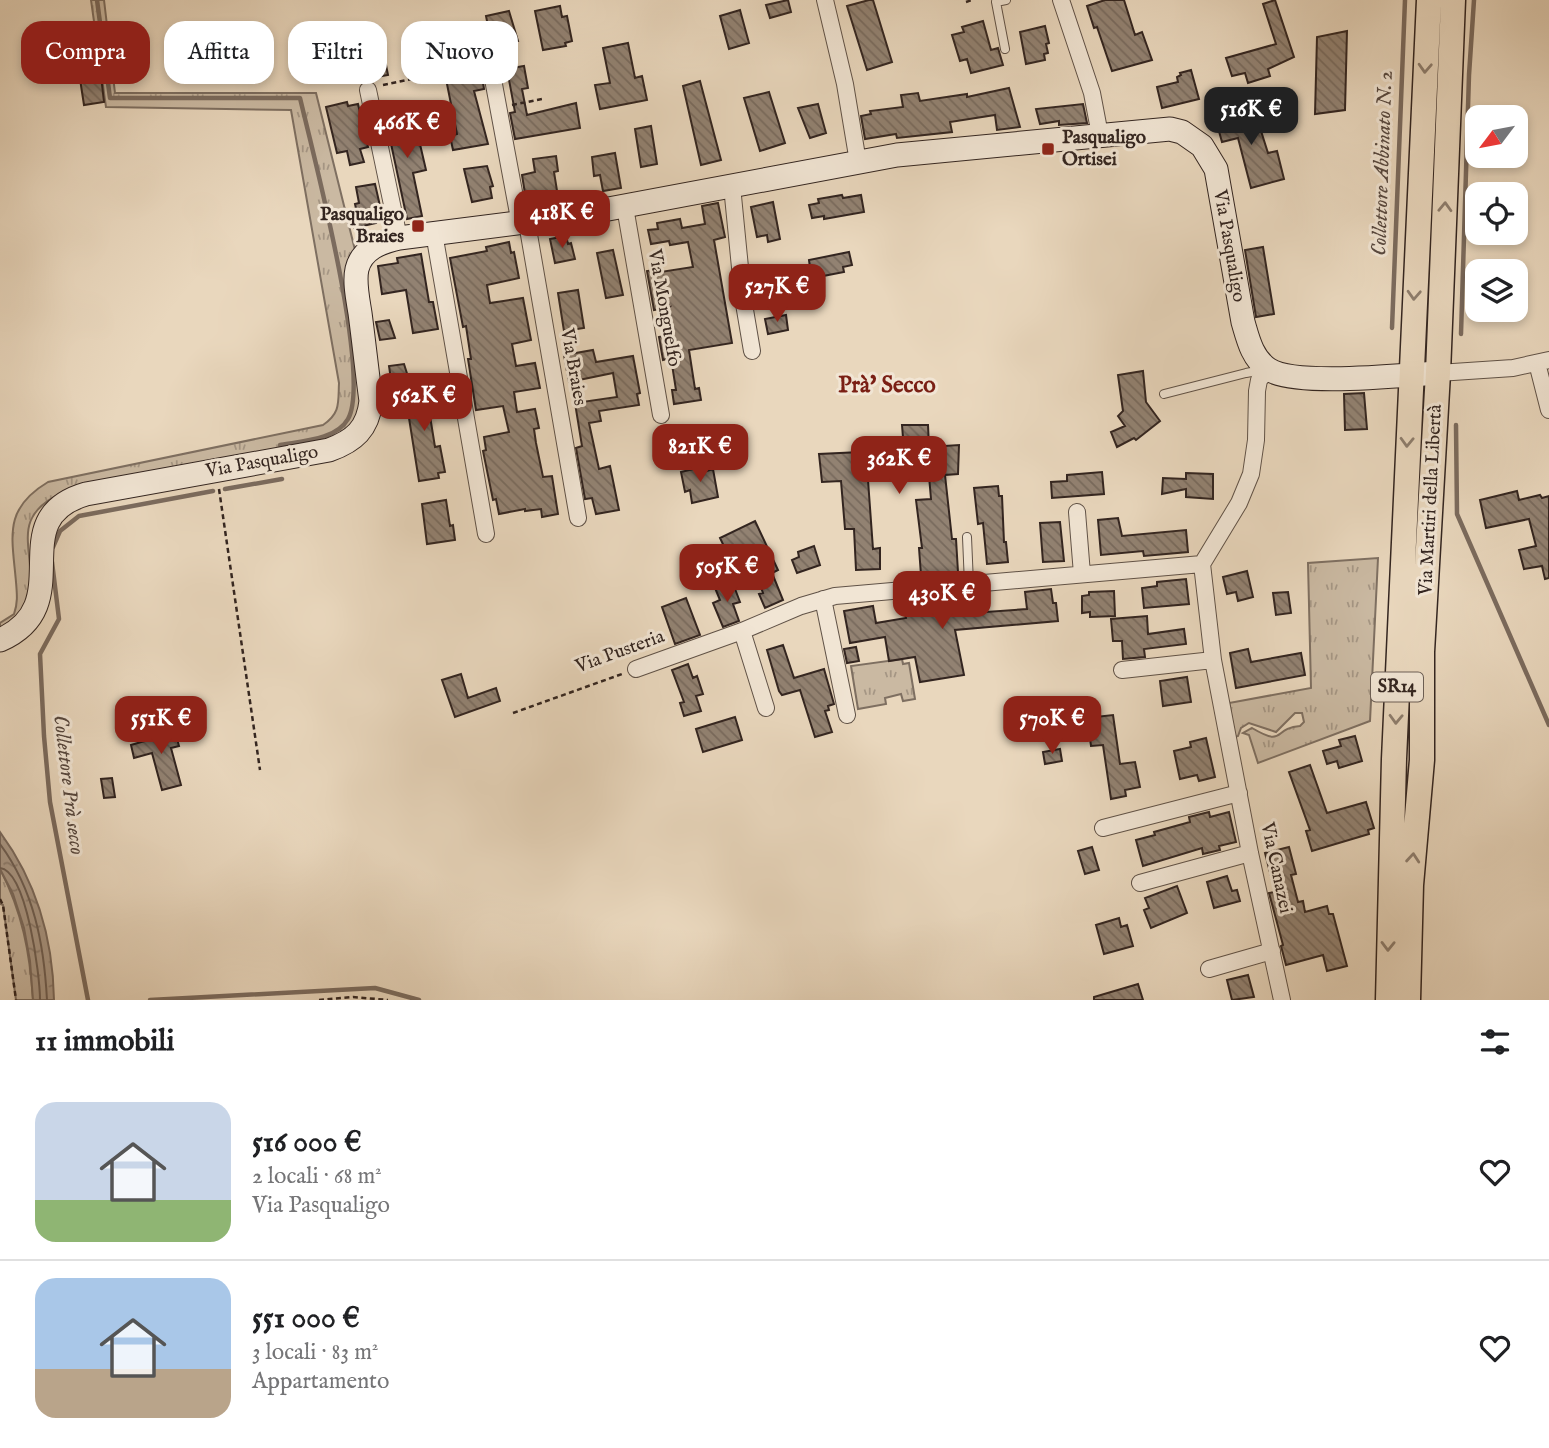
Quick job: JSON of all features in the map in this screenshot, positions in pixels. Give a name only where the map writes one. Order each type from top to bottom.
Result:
[{"type":"main road","name":"Via Martiri della Libertà","points":[[1388,1000],[1389,884],[1429,0]]},
{"type":"main road","name":"Via Martiri della Libertà","points":[[1408,1000],[1411,885],[1422,760],[1422,652],[1438,373],[1453,0]]},
{"type":"street","points":[[825,0],[845,84],[858,162]]},
{"type":"street","points":[[1061,0],[1091,93],[1100,135]]},
{"type":"street","name":"Via Braies","points":[[494,84],[523,223],[578,518]]},
{"type":"street","points":[[368,90],[399,238]]},
{"type":"street","name":"Via Pasqualigo","points":[[0,640],[24,625],[33,613],[38,600],[38,532],[50,512],[59,504],[86,494],[329,450],[354,439],[369,417],[371,401],[357,268],[372,248],[384,241],[625,207],[897,155],[1170,129],[1193,138],[1209,155],[1216,169],[1243,323],[1250,346],[1259,362],[1268,370]]},
{"type":"street","points":[[732,187],[743,298],[752,351]]},
{"type":"street","name":"Via Monguelfo","points":[[625,207],[661,415]]},
{"type":"street","points":[[434,233],[486,534]]},
{"type":"street","points":[[1202,564],[1248,481],[1256,440],[1257,391],[1259,380],[1268,370],[1280,375],[1314,378],[1490,371],[1543,361],[1549,410]]},
{"type":"street","points":[[1077,512],[1082,574]]},
{"type":"street","name":"Via Pusteria","points":[[636,669],[742,631],[801,606],[849,594],[1202,564]]},
{"type":"street","name":"Via Canazei","points":[[1202,564],[1213,660],[1250,853],[1282,1000]]},
{"type":"street","points":[[823,599],[847,715]]},
{"type":"street","points":[[742,631],[766,708]]},
{"type":"street","points":[[1122,670],[1213,660]]},
{"type":"street","points":[[1103,828],[1239,793]]},
{"type":"street","points":[[1140,883],[1250,853]]},
{"type":"street","points":[[1209,969],[1272,951]]},
{"type":"lane","points":[[1005,49],[996,2],[1006,0]]},
{"type":"lane","points":[[1164,394],[1268,370]]},
{"type":"lane","points":[[967,537],[969,584]]},
{"type":"path","points":[[966,2],[972,0]]},
{"type":"path","points":[[368,90],[369,86],[401,80]]},
{"type":"path","points":[[498,108],[542,99]]},
{"type":"path","points":[[217,470],[260,770]]},
{"type":"path","name":"Via Pusteria","points":[[513,713],[636,669]]},
{"type":"path","points":[[0,899],[16,1000]]},
{"type":"path","points":[[319,1000],[388,1000]]},
{"type":"green space","points":[[91,0],[104,0],[106,21],[94,21]]},
{"type":"green space","points":[[103,84],[114,84],[115,93],[316,93],[355,250],[361,413],[339,438],[64,492],[47,502],[36,512],[30,523],[28,534],[31,576],[26,604],[0,631],[0,623],[14,614],[16,606],[13,537],[17,513],[34,492],[48,482],[323,425],[336,411],[339,383],[291,110],[106,107]]},
{"type":"green space","points":[[1378,558],[1370,721],[1258,763],[1249,735],[1243,733],[1252,728],[1275,737],[1291,727],[1300,726],[1304,722],[1302,713],[1295,713],[1276,732],[1249,723],[1241,728],[1235,737],[1229,703],[1311,688],[1308,563]]},
{"type":"green space","points":[[902,659],[903,664],[909,663],[915,699],[903,701],[901,694],[885,698],[886,704],[858,709],[851,666]]},
{"type":"green space","points":[[0,869],[24,933],[33,1000],[16,1000],[3,905],[0,904]]},
{"type":"water","points":[[0,832],[23,870],[40,911],[50,954],[54,1000],[33,1000],[24,928],[13,894],[0,869]]},
{"type":"building","points":[[788,0],[791,12],[770,18],[766,5]]},
{"type":"building","points":[[873,0],[892,62],[867,70],[847,6]]},
{"type":"building","points":[[1105,0],[1124,0],[1135,35],[1142,32],[1152,60],[1112,71],[1087,6]]},
{"type":"building","points":[[1275,0],[1294,57],[1268,69],[1270,76],[1248,83],[1245,73],[1232,76],[1226,58],[1276,44],[1263,4]]},
{"type":"building","points":[[560,6],[562,17],[567,16],[572,41],[565,43],[566,46],[543,50],[535,11]]},
{"type":"building","points":[[740,10],[749,43],[729,49],[720,16]]},
{"type":"building","points":[[509,11],[512,21],[487,21],[486,16]]},
{"type":"building","points":[[983,21],[991,50],[998,48],[1003,65],[971,73],[967,59],[960,61],[952,35],[964,32],[962,27]]},
{"type":"building","points":[[1045,26],[1049,43],[1046,44],[1048,53],[1044,54],[1045,60],[1026,64],[1020,32]]},
{"type":"building","points":[[1347,31],[1345,110],[1315,114],[1317,37]]},
{"type":"building","points":[[628,43],[635,78],[642,76],[647,100],[600,109],[595,85],[610,83],[603,48]]},
{"type":"building","points":[[524,66],[528,88],[522,89],[527,115],[576,103],[580,128],[515,139],[510,113],[515,112],[510,84],[518,84],[518,67]]},
{"type":"building","points":[[1191,70],[1199,99],[1162,108],[1157,87],[1178,82],[1180,73]]},
{"type":"building","points":[[700,81],[721,160],[701,165],[683,86]]},
{"type":"building","points":[[81,84],[102,84],[104,102],[84,105]]},
{"type":"building","points":[[447,84],[483,84],[484,89],[474,91],[488,144],[453,150],[450,136],[457,134]]},
{"type":"building","points":[[1009,88],[1020,127],[997,130],[995,115],[950,122],[952,132],[897,138],[896,134],[865,139],[861,116],[871,114],[870,111],[903,107],[901,95],[918,93],[920,101],[967,94],[967,97]]},
{"type":"building","points":[[769,92],[785,143],[760,151],[744,98]]},
{"type":"building","points":[[347,102],[348,106],[358,104],[368,147],[360,149],[364,162],[350,165],[347,151],[337,153],[326,107]]},
{"type":"building","points":[[818,104],[826,133],[810,138],[798,108]]},
{"type":"building","points":[[1083,104],[1087,123],[1059,125],[1059,121],[1040,124],[1036,109]]},
{"type":"building","points":[[1248,107],[1259,132],[1261,131],[1268,153],[1277,151],[1284,179],[1251,188],[1238,138],[1222,142],[1215,117]]},
{"type":"building","points":[[413,114],[426,170],[413,173],[422,216],[407,219],[386,120]]},
{"type":"building","points":[[651,126],[657,164],[641,167],[635,129]]},
{"type":"building","points":[[615,153],[621,188],[603,191],[600,175],[594,176],[592,157]]},
{"type":"building","points":[[556,156],[558,171],[554,172],[559,203],[527,206],[522,175],[535,172],[533,159]]},
{"type":"building","points":[[487,166],[493,186],[490,187],[492,198],[472,202],[464,169]]},
{"type":"building","points":[[375,184],[380,206],[373,207],[376,223],[354,228],[352,215],[357,213],[355,204],[359,203],[356,187]]},
{"type":"building","points":[[842,195],[843,198],[861,195],[864,212],[824,219],[824,216],[812,218],[809,205],[819,203],[818,199]]},
{"type":"building","points":[[773,202],[780,239],[768,242],[767,235],[757,237],[751,207]]},
{"type":"building","points":[[718,203],[725,237],[714,240],[732,343],[689,350],[695,389],[699,388],[701,400],[674,404],[672,390],[676,390],[671,358],[663,360],[659,337],[668,335],[664,316],[670,307],[654,310],[647,271],[660,269],[661,272],[693,267],[688,242],[651,244],[648,230],[658,229],[657,223],[680,219],[682,228],[705,224],[702,206]]},
{"type":"building","points":[[566,236],[568,244],[571,243],[575,259],[555,263],[550,239]]},
{"type":"building","points":[[509,242],[511,253],[514,252],[519,278],[487,285],[490,303],[523,298],[531,340],[512,344],[516,366],[535,363],[540,388],[514,392],[517,412],[535,409],[539,428],[534,429],[543,477],[552,476],[558,514],[542,517],[541,509],[499,514],[496,499],[493,500],[483,451],[486,450],[484,437],[509,432],[503,406],[476,410],[466,326],[463,327],[450,258],[487,251],[486,247]]},
{"type":"building","points":[[1263,247],[1274,314],[1256,317],[1245,250]]},
{"type":"building","points":[[613,250],[623,295],[606,298],[597,253]]},
{"type":"building","points":[[849,252],[852,265],[843,267],[844,272],[811,275],[809,260]]},
{"type":"building","points":[[421,254],[429,302],[433,302],[438,329],[413,333],[406,290],[382,294],[378,266],[398,263],[397,258]]},
{"type":"building","points":[[780,268],[783,285],[765,289],[763,278],[768,277],[766,270]]},
{"type":"building","points":[[578,290],[584,328],[564,331],[558,293]]},
{"type":"building","points":[[786,315],[788,330],[768,334],[765,319]]},
{"type":"building","points":[[389,320],[395,338],[380,340],[376,322]]},
{"type":"building","points":[[593,350],[596,362],[633,356],[640,393],[637,394],[639,405],[599,411],[601,421],[589,423],[599,469],[610,466],[619,510],[596,514],[592,498],[585,499],[576,448],[582,446],[575,403],[617,397],[613,373],[569,382],[564,355]]},
{"type":"building","points":[[404,364],[410,383],[392,386],[389,366]]},
{"type":"building","points":[[1143,371],[1146,402],[1160,421],[1136,440],[1134,438],[1117,447],[1111,432],[1125,426],[1118,416],[1123,411],[1118,375]]},
{"type":"building","points":[[433,386],[437,415],[430,416],[435,447],[440,446],[445,472],[438,473],[439,478],[419,481],[405,393]]},
{"type":"building","points":[[1364,393],[1367,429],[1345,430],[1344,394]]},
{"type":"building","points":[[902,425],[928,425],[929,447],[959,445],[958,474],[945,475],[952,539],[956,539],[958,572],[921,575],[919,548],[922,548],[916,500],[931,499],[929,476],[868,480],[873,549],[880,548],[880,569],[856,570],[854,529],[845,529],[841,481],[822,482],[819,454],[904,450]]},
{"type":"building","points":[[706,466],[707,471],[713,469],[718,497],[692,503],[690,490],[685,492],[681,472]]},
{"type":"building","points":[[1102,472],[1104,494],[1052,498],[1051,482],[1067,481],[1067,475]]},
{"type":"building","points":[[1186,473],[1213,474],[1213,499],[1186,497],[1186,489],[1162,494],[1163,478],[1186,479]]},
{"type":"building","points":[[998,486],[999,496],[1002,496],[1004,542],[1008,562],[987,564],[983,523],[978,524],[974,488]]},
{"type":"building","points":[[1517,491],[1519,500],[1540,495],[1542,498],[1549,496],[1549,578],[1545,579],[1542,566],[1524,569],[1519,550],[1536,546],[1529,519],[1486,528],[1480,500]]},
{"type":"building","points":[[446,500],[455,540],[427,544],[422,504]]},
{"type":"building","points":[[1118,518],[1122,536],[1186,530],[1188,552],[1144,556],[1143,551],[1101,555],[1098,520]]},
{"type":"building","points":[[755,521],[778,570],[772,573],[783,600],[765,608],[754,568],[738,576],[720,538]]},
{"type":"building","points":[[1060,522],[1064,561],[1043,562],[1040,523]]},
{"type":"building","points":[[814,546],[820,565],[797,573],[792,560],[799,557],[798,552]]},
{"type":"building","points":[[1247,571],[1253,597],[1238,601],[1236,592],[1227,594],[1223,577]]},
{"type":"building","points":[[1186,579],[1189,604],[1144,608],[1142,588],[1157,586],[1157,582]]},
{"type":"building","points":[[732,581],[740,602],[733,604],[739,621],[723,627],[713,603],[720,600],[715,588]]},
{"type":"building","points":[[1051,589],[1058,621],[955,630],[964,675],[920,682],[915,657],[889,661],[885,637],[850,643],[844,611],[873,606],[876,623],[906,618],[905,612],[950,604],[985,603],[986,612],[1027,609],[1025,592]]},
{"type":"building","points":[[1114,591],[1115,616],[1090,617],[1090,612],[1082,613],[1082,596],[1089,595],[1089,592]]},
{"type":"building","points":[[1288,592],[1291,613],[1276,615],[1273,593]]},
{"type":"building","points":[[686,598],[700,635],[675,644],[662,607]]},
{"type":"building","points":[[1147,616],[1148,634],[1184,629],[1186,644],[1144,649],[1145,657],[1123,659],[1122,641],[1113,641],[1111,619]]},
{"type":"building","points":[[783,645],[794,678],[824,669],[834,704],[828,706],[829,710],[825,711],[832,732],[815,737],[800,690],[782,695],[779,691],[767,650]]},
{"type":"building","points":[[856,647],[859,661],[847,663],[844,649]]},
{"type":"building","points":[[1248,649],[1251,662],[1301,653],[1305,675],[1236,688],[1230,653]]},
{"type":"building","points":[[688,664],[693,678],[697,676],[703,694],[696,696],[701,711],[684,716],[680,703],[684,702],[672,670]]},
{"type":"building","points":[[461,674],[468,698],[496,688],[500,701],[455,717],[442,680]]},
{"type":"building","points":[[1187,677],[1191,702],[1163,706],[1160,681]]},
{"type":"building","points":[[1113,715],[1120,764],[1135,762],[1140,787],[1125,790],[1126,796],[1111,799],[1103,745],[1091,746],[1087,718]]},
{"type":"building","points":[[735,717],[742,740],[703,752],[696,729]]},
{"type":"building","points":[[174,728],[179,746],[171,748],[181,785],[162,790],[152,753],[134,758],[131,745],[148,740],[147,735]]},
{"type":"building","points":[[1355,736],[1362,761],[1339,768],[1337,761],[1327,764],[1323,751],[1341,746],[1339,740]]},
{"type":"building","points":[[1206,738],[1215,777],[1199,781],[1197,775],[1180,779],[1174,751],[1191,747],[1190,742]]},
{"type":"building","points":[[1060,749],[1062,761],[1045,764],[1043,752]]},
{"type":"building","points":[[1310,765],[1327,813],[1366,802],[1374,828],[1368,830],[1369,834],[1312,851],[1306,831],[1310,830],[1289,772]]},
{"type":"building","points":[[112,778],[115,797],[104,798],[101,779]]},
{"type":"building","points":[[1209,812],[1210,817],[1229,812],[1236,842],[1219,846],[1220,850],[1203,854],[1202,848],[1143,866],[1136,840],[1190,822],[1189,817]]},
{"type":"building","points":[[1092,847],[1099,870],[1085,874],[1078,851]]},
{"type":"building","points":[[1289,847],[1296,874],[1291,875],[1298,902],[1303,901],[1305,912],[1327,906],[1329,914],[1333,914],[1347,966],[1327,971],[1323,955],[1286,965],[1269,893],[1275,892],[1265,853]]},
{"type":"building","points":[[1227,876],[1232,891],[1237,890],[1240,901],[1214,908],[1207,882]]},
{"type":"building","points":[[1177,886],[1187,913],[1151,928],[1144,910],[1149,908],[1145,898]]},
{"type":"building","points":[[1119,918],[1121,927],[1127,925],[1133,946],[1104,954],[1096,925]]},
{"type":"building","points":[[1248,975],[1254,997],[1232,1000],[1227,980]]},
{"type":"building","points":[[1138,984],[1143,1000],[1094,1000],[1094,997]]},
{"type":"waterway","name":"Collettore Prà secco","points":[[97,0],[110,98],[300,98],[347,313],[353,395],[348,419],[343,426],[318,438],[280,445]]},
{"type":"waterway","name":"Collettore Abbinato N. 2","points":[[1392,328],[1405,0]]},
{"type":"waterway","points":[[1461,334],[1474,0]]},
{"type":"waterway","points":[[1456,425],[1457,514],[1549,725]]},
{"type":"waterway","name":"Collettore Prà secco","points":[[225,489],[282,479]]},
{"type":"waterway","name":"Collettore Prà secco","points":[[53,547],[60,531],[79,516],[213,491]]},
{"type":"waterway","name":"Collettore Prà secco","points":[[52,562],[59,619],[40,654],[44,736],[50,802],[88,1000]]},
{"type":"waterway","points":[[150,1000],[375,988],[419,1000]]},
{"type":"place","name":"Pasqualigo Ortisei","points":[[1048,149]]},
{"type":"place","name":"Pasqualigo Braies","points":[[418,226]]},
{"type":"district","name":"Prà' Secco","points":[[887,385]]}]
